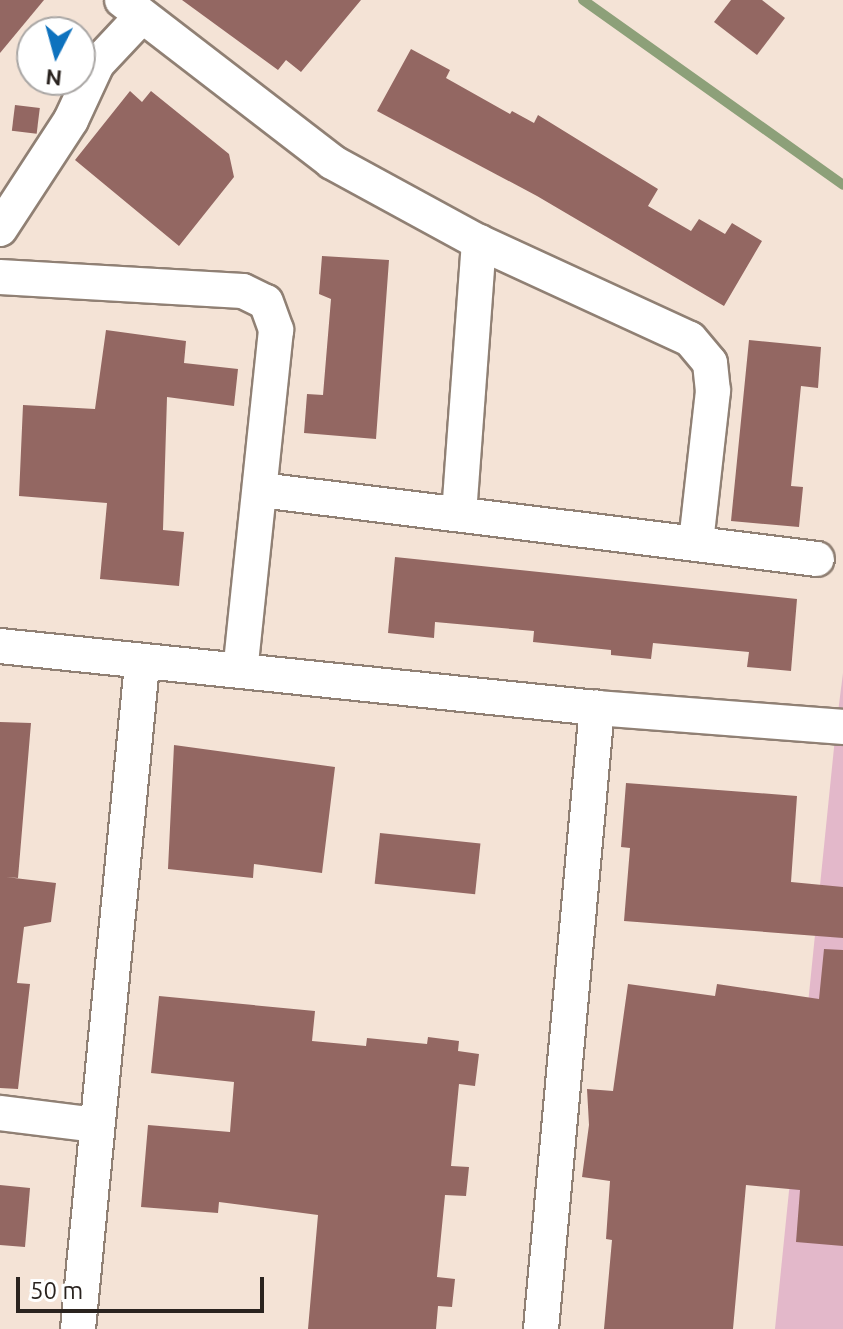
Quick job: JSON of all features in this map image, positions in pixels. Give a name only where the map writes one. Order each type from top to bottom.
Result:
[{"type":"street","points":[[0,229],[71,120],[97,64],[132,8],[332,162],[479,242],[690,339],[710,363],[713,391],[696,543]]},
{"type":"street","points":[[459,514],[479,242]]},
{"type":"street","points":[[0,277],[243,291],[266,302],[276,330],[240,670]]},
{"type":"street","points":[[261,490],[817,559]]},
{"type":"street","points":[[0,646],[142,664],[240,670],[597,708],[843,727]]},
{"type":"street","points":[[78,1329],[142,664]]},
{"type":"street","points":[[541,1329],[597,708]]},
{"type":"street","points":[[0,1113],[96,1125]]},
{"type":"shaded area","points":[[843,673],[843,1329],[775,1329],[836,728]]},
{"type":"building","points":[[0,0],[44,0],[31,16],[16,16],[16,34],[0,53]]},
{"type":"building","points":[[182,0],[361,0],[301,72],[286,60],[278,70]]},
{"type":"building","points":[[731,0],[762,0],[785,18],[757,55],[714,22]]},
{"type":"building","points":[[411,49],[450,70],[446,78],[510,114],[512,111],[534,123],[538,115],[658,189],[648,206],[691,231],[699,219],[725,234],[732,223],[762,241],[724,306],[537,196],[377,111]]},
{"type":"building","points":[[130,91],[142,102],[151,91],[229,154],[234,177],[179,246],[75,160]]},
{"type":"building","points":[[15,105],[40,108],[37,134],[12,131]]},
{"type":"building","points":[[322,256],[389,260],[376,439],[304,433],[307,394],[323,395],[331,299],[319,294]]},
{"type":"building","points":[[106,330],[186,341],[184,363],[238,369],[234,406],[167,397],[163,530],[184,532],[179,586],[100,579],[107,503],[19,496],[23,405],[95,409]]},
{"type":"building","points":[[749,340],[821,347],[818,388],[801,386],[791,486],[803,487],[799,527],[731,521]]},
{"type":"building","points":[[395,557],[797,599],[791,671],[747,667],[749,652],[653,643],[651,659],[611,655],[611,650],[533,642],[534,631],[435,622],[434,638],[388,633]]},
{"type":"building","points":[[0,722],[31,723],[18,878],[6,877],[56,883],[51,922],[24,927],[17,983],[30,984],[18,1089],[0,1088]]},
{"type":"building","points":[[174,745],[335,767],[322,873],[254,864],[253,878],[168,869]]},
{"type":"building","points":[[626,783],[797,796],[791,882],[843,887],[843,938],[624,921],[630,848],[621,847]]},
{"type":"building","points":[[380,833],[480,844],[475,894],[375,884]]},
{"type":"building","points":[[824,949],[843,950],[843,1246],[796,1242],[800,1190],[746,1185],[733,1329],[604,1329],[612,1240],[606,1239],[610,1181],[582,1177],[589,1125],[587,1089],[613,1091],[628,984],[715,996],[717,984],[819,999]]},
{"type":"building","points":[[159,996],[315,1011],[312,1041],[366,1046],[367,1038],[427,1044],[428,1037],[459,1041],[458,1051],[479,1054],[475,1086],[459,1084],[451,1166],[469,1167],[466,1196],[445,1195],[437,1277],[455,1279],[452,1307],[438,1306],[436,1329],[308,1329],[318,1215],[219,1202],[218,1213],[141,1207],[148,1125],[230,1132],[234,1082],[151,1073]]},
{"type":"building","points":[[0,1185],[30,1188],[25,1247],[0,1245]]},
{"type":"waterway","points":[[583,0],[843,185]]}]
